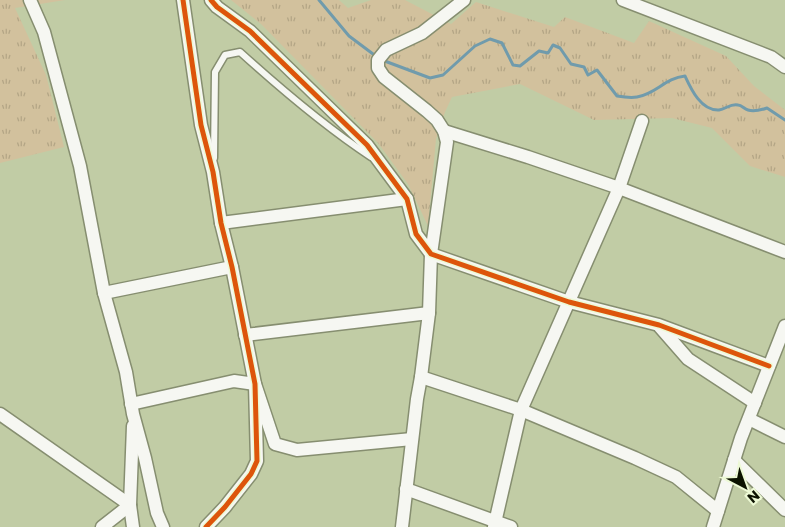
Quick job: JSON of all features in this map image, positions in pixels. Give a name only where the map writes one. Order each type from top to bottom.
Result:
[{"type":"street","points":[[30,0],[44,32],[80,166],[104,293],[126,372],[132,409],[145,458],[156,513],[163,527]]},
{"type":"street","points":[[183,0],[201,125],[213,172],[221,222],[232,267],[255,384],[275,444],[297,450],[412,439]]},
{"type":"street","points":[[211,0],[217,7],[250,31],[367,146],[407,199],[416,234],[432,254],[569,302],[659,325],[769,366]]},
{"type":"street","points":[[402,527],[429,313],[432,254],[447,142],[444,131],[437,120],[384,77],[378,68],[378,60],[386,50],[422,32],[464,0]]},
{"type":"street","points":[[623,0],[645,4],[770,57],[785,67]]},
{"type":"street","points":[[494,524],[522,410],[619,188],[642,121]]},
{"type":"street","points":[[444,131],[528,156],[619,188],[785,252]]},
{"type":"street","points":[[221,222],[407,199]]},
{"type":"street","points":[[104,293],[232,267]]},
{"type":"street","points":[[245,335],[429,313]]},
{"type":"street","points":[[659,325],[688,359],[755,403]]},
{"type":"street","points":[[713,527],[734,460],[785,326]]},
{"type":"street","points":[[421,377],[522,410],[676,477],[718,511]]},
{"type":"street","points":[[132,409],[234,381],[255,384]]},
{"type":"street","points":[[206,527],[225,507],[251,474],[257,461],[255,384]]},
{"type":"street","points":[[132,409],[130,505],[133,527]]},
{"type":"street","points":[[0,414],[130,505]]},
{"type":"street","points":[[749,419],[785,437]]},
{"type":"street","points":[[734,460],[785,510]]},
{"type":"street","points":[[406,489],[494,524],[510,527]]},
{"type":"street","points":[[102,527],[130,505]]},
{"type":"lane","points":[[213,172],[215,72],[225,55],[240,52],[294,100],[341,137],[380,163]]},
{"type":"green space","points":[[0,0],[65,0],[15,8],[46,75],[64,147],[0,163]]},
{"type":"green space","points":[[231,0],[339,0],[348,8],[371,0],[405,0],[451,24],[476,2],[554,27],[565,17],[634,43],[649,21],[726,56],[754,86],[785,110],[785,177],[750,166],[712,128],[672,118],[594,120],[520,84],[452,97],[436,139],[428,226],[408,184],[378,143],[261,24]]},
{"type":"waterway","points":[[319,0],[349,36],[377,57]]},
{"type":"waterway","points":[[382,60],[430,78],[443,75],[475,46],[490,39],[502,43],[513,65],[520,66],[539,51],[548,53],[553,45],[560,48],[571,64],[584,67],[588,75],[597,70],[617,96],[637,97],[644,95],[678,77],[685,76],[697,98],[707,107],[719,110],[735,105],[753,111],[767,108],[785,120]]},
{"type":"cycle path","points":[[183,0],[201,125],[213,172],[221,223],[232,267],[255,384],[257,461],[251,474],[225,507],[206,527]]},
{"type":"cycle path","points":[[211,0],[217,7],[250,31],[367,145],[407,199],[416,234],[431,254],[569,302],[659,325],[769,366]]}]
